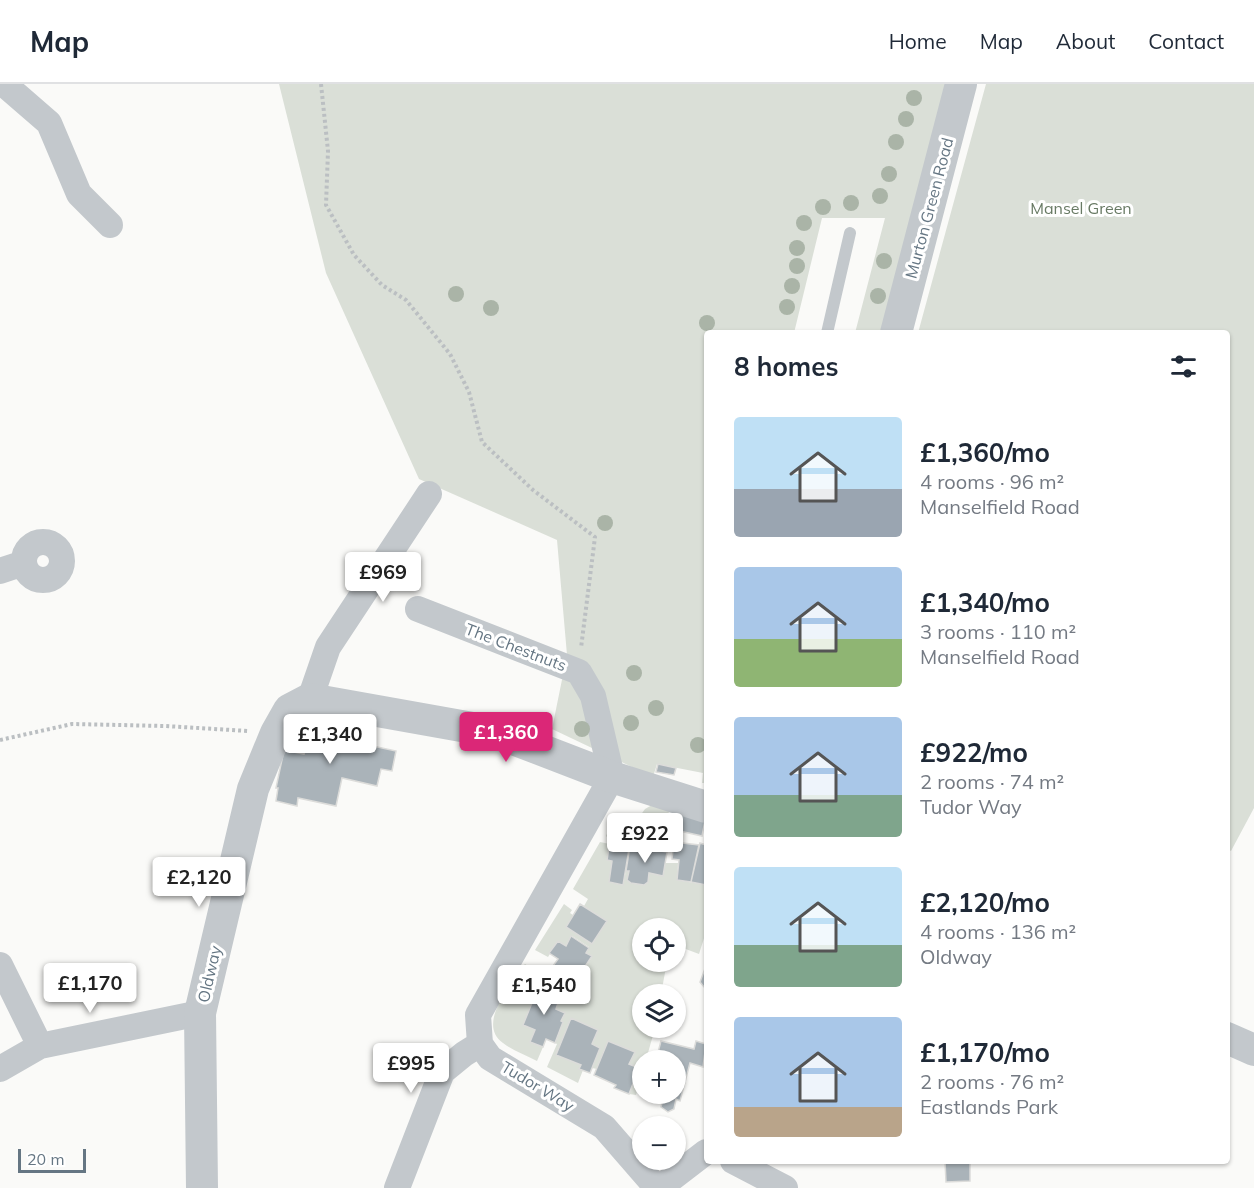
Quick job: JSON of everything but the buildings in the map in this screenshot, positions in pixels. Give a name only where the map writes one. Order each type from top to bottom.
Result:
[{"type":"street","points":[[4,84],[49,123],[79,194],[110,225]]},
{"type":"street","name":"Murton Green Road","points":[[897,330],[961,84]]},
{"type":"street","points":[[429,494],[328,647],[310,699],[495,732],[612,777],[704,806]]},
{"type":"street","name":"The Chestnuts","points":[[418,609],[579,672],[593,696],[612,777]]},
{"type":"street","name":"Oldway","points":[[202,1188],[200,1013],[253,789],[276,733],[289,710],[310,699]]},
{"type":"street","points":[[397,1188],[442,1072],[480,1044],[478,1015],[612,777]]},
{"type":"street","points":[[0,965],[40,1046]]},
{"type":"street","points":[[0,1069],[40,1046],[200,1013]]},
{"type":"street","points":[[1230,1039],[1254,1050]]},
{"type":"street","name":"Tudor Way","points":[[480,1044],[490,1058],[604,1127],[658,1188]]},
{"type":"street","points":[[658,1188],[704,1154]]},
{"type":"street","points":[[739,1164],[785,1188]]},
{"type":"lane","points":[[828,330],[850,233]]},
{"type":"path","points":[[321,84],[328,151],[326,205],[354,255],[382,285],[406,300],[450,354],[469,392],[482,442],[533,490],[595,537],[579,672]]},
{"type":"path","points":[[0,740],[72,724],[165,726],[276,733]]},
{"type":"green space","points":[[279,84],[950,84],[888,330],[856,330],[885,218],[822,218],[795,330],[704,330],[704,783],[702,783],[703,773],[657,764],[653,777],[552,729],[567,655],[557,540],[419,479],[326,273]]},
{"type":"green space","name":"Mansel Green","points":[[986,84],[1254,84],[1254,808],[1231,851],[1230,330],[919,330]]},
{"type":"green space","points":[[652,805],[669,810],[667,829],[657,833],[634,830],[630,843],[606,836],[612,822],[632,827],[645,809]]},
{"type":"green space","points":[[600,842],[610,844],[607,860],[612,861],[609,882],[623,884],[626,871],[629,871],[627,880],[644,885],[648,882],[649,873],[663,876],[665,863],[678,863],[677,880],[704,885],[704,938],[699,954],[686,949],[686,918],[632,918],[632,972],[665,972],[663,984],[632,984],[632,1038],[652,1038],[649,1050],[632,1051],[608,1041],[597,1069],[592,1068],[600,1048],[592,1044],[598,1030],[571,1018],[556,1054],[581,1065],[579,1069],[583,1070],[578,1083],[547,1067],[563,1022],[561,1021],[564,1013],[556,1009],[553,1001],[558,991],[540,984],[523,1025],[535,1030],[530,1042],[543,1047],[537,1061],[503,1043],[496,1035],[493,1026],[494,1016],[503,996],[525,964],[548,979],[551,975],[571,988],[592,957],[586,953],[589,947],[572,936],[566,946],[558,941],[548,957],[535,950],[564,904],[572,910],[570,913],[573,915],[566,927],[592,944],[607,921],[584,906],[588,899],[573,889]]}]
